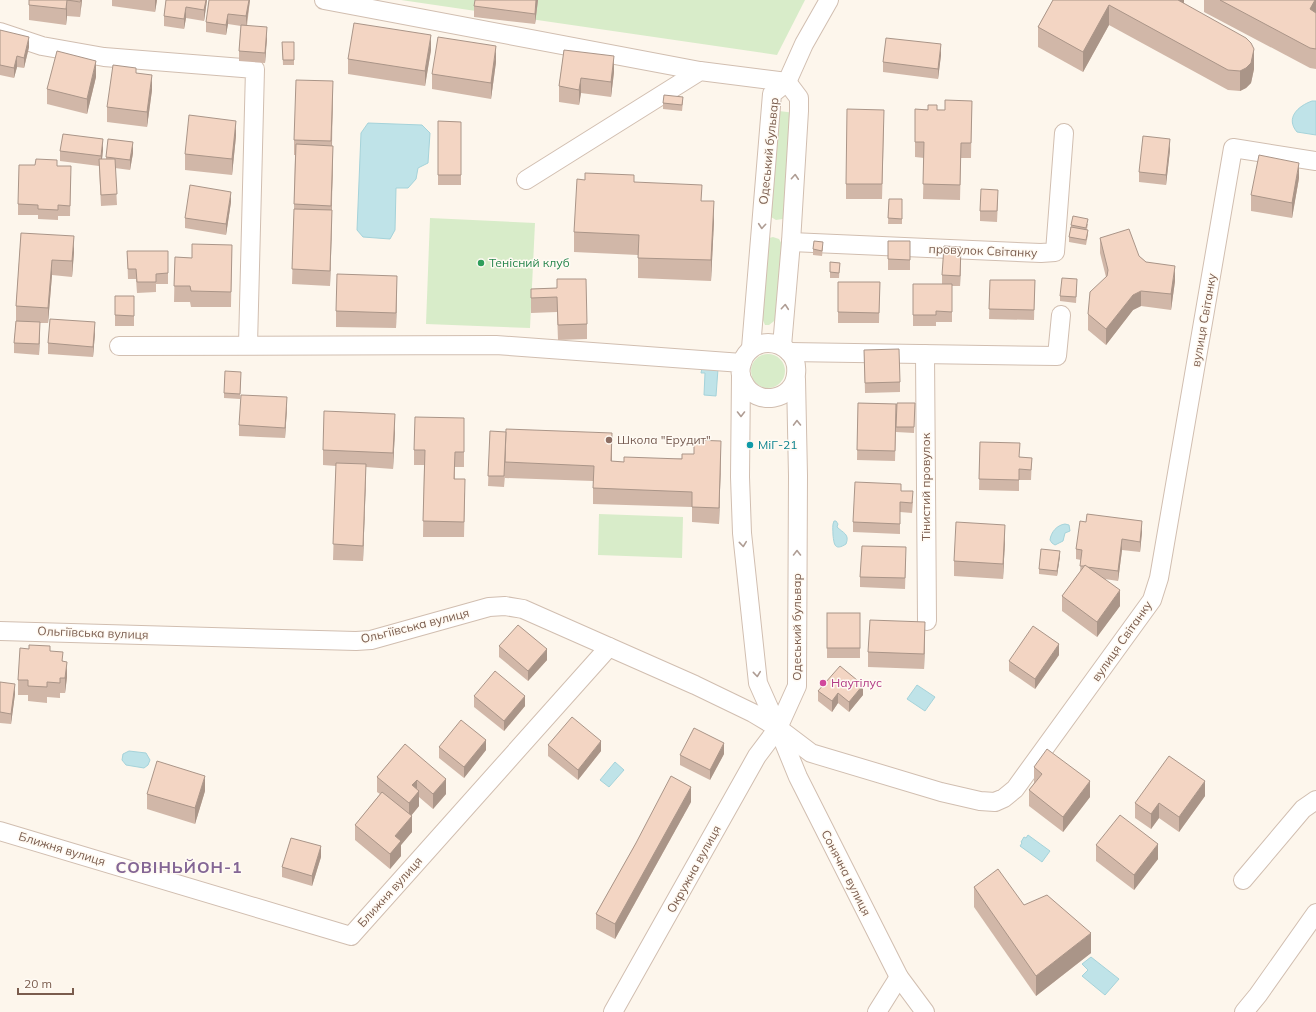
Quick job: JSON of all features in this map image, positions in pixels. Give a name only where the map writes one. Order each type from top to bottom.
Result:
[{"type":"street","points":[[324,0],[700,71],[787,82],[804,44],[829,0]]},
{"type":"street","points":[[0,32],[42,46],[104,57],[255,69],[248,345]]},
{"type":"street","points":[[526,180],[700,71]]},
{"type":"street","name":"Одеський бульвар","points":[[787,82],[799,98],[791,242],[780,347],[795,360],[797,369],[793,384],[798,476],[797,686],[778,728],[758,683],[743,541],[740,477],[745,369],[772,94],[787,82]]},
{"type":"street","name":"провулок Світанку","points":[[791,242],[1041,253],[1055,252],[1064,133]]},
{"type":"street","name":"вулиця Світанку","points":[[778,728],[810,753],[949,794],[980,801],[995,802],[1004,798],[1015,789],[1152,600],[1159,578],[1233,148],[1316,161]]},
{"type":"street","points":[[745,369],[758,345],[925,354],[1057,356],[1061,315]]},
{"type":"street","points":[[119,346],[496,345],[745,369]]},
{"type":"street","name":"Тінистий провулок","points":[[925,354],[927,621]]},
{"type":"street","points":[[745,369],[757,396],[769,399],[780,397],[793,384]]},
{"type":"street","name":"Ольгіївська вулиця","points":[[0,631],[356,641],[371,640],[489,607],[505,606],[523,609],[609,647],[753,713],[778,728]]},
{"type":"street","name":"Ближня вулиця","points":[[0,831],[351,936],[609,647]]},
{"type":"street","name":"Сонячна вулиця","points":[[778,728],[798,777],[899,977],[925,1012]]},
{"type":"street","name":"Окружна вулиця","points":[[614,1012],[757,756],[778,728]]},
{"type":"street","points":[[1244,880],[1303,809],[1316,800]]},
{"type":"street","points":[[1244,1012],[1258,995],[1316,913]]},
{"type":"street","points":[[877,1012],[899,977]]},
{"type":"green space","points":[[401,0],[805,0],[777,55]]},
{"type":"green space","points":[[779,111],[795,113],[788,213],[783,219],[776,220],[771,217],[770,214]]},
{"type":"green space","name":"Тенісний клуб","points":[[430,218],[535,223],[530,328],[426,324]]},
{"type":"green space","points":[[773,237],[779,239],[783,246],[778,318],[769,325],[765,325],[761,316],[768,242],[769,238]]},
{"type":"green space","points":[[765,354],[771,354],[780,359],[784,365],[784,377],[780,383],[771,388],[765,388],[756,383],[751,374],[751,368],[756,359]]},
{"type":"green space","points":[[599,514],[683,517],[682,558],[598,555]]},
{"type":"water","points":[[1312,101],[1316,101],[1316,135],[1297,132],[1292,122],[1293,117],[1298,109]]},
{"type":"water","points":[[368,123],[422,125],[430,133],[428,163],[418,168],[416,179],[408,188],[396,188],[395,230],[390,239],[363,237],[357,230],[361,133]]},
{"type":"water","points":[[702,368],[718,369],[716,396],[704,395],[705,373],[701,373]]},
{"type":"water","points":[[834,521],[836,521],[838,524],[837,527],[845,534],[847,538],[846,544],[839,547],[836,546],[834,542]]},
{"type":"water","points":[[1065,524],[1069,525],[1070,531],[1065,533],[1063,541],[1055,545],[1050,540],[1052,534],[1057,527]]},
{"type":"water","points":[[917,685],[935,697],[925,711],[907,699]]},
{"type":"water","points":[[129,751],[146,753],[150,760],[148,765],[144,768],[126,765],[122,760],[123,754]]},
{"type":"water","points":[[615,762],[624,770],[609,787],[600,780]]},
{"type":"water","points":[[1028,835],[1050,851],[1042,862],[1020,846],[1024,837],[1026,838]]},
{"type":"water","points":[[1091,957],[1119,979],[1105,995],[1082,976],[1088,970],[1082,964]]},
{"type":"building","points":[[29,0],[67,0],[66,9],[29,5]]},
{"type":"building","points":[[67,0],[81,0],[80,2]]},
{"type":"building","points":[[166,0],[206,0],[204,10],[186,7],[184,19],[164,16]]},
{"type":"building","points":[[209,0],[249,0],[246,16],[228,14],[226,25],[206,22]]},
{"type":"building","points":[[475,0],[536,0],[535,14],[474,6]]},
{"type":"building","points":[[1053,0],[1178,0],[1246,38],[1254,49],[1251,63],[1240,71],[1228,70],[1109,5],[1083,52],[1038,27]]},
{"type":"building","points":[[1220,0],[1315,0],[1310,9],[1316,13],[1316,49],[1310,48]]},
{"type":"building","points":[[354,23],[431,35],[425,71],[348,59]]},
{"type":"building","points":[[241,25],[267,27],[265,53],[239,51]]},
{"type":"building","points":[[0,30],[29,37],[24,58],[17,56],[14,68],[0,65]]},
{"type":"building","points":[[438,37],[496,46],[491,83],[432,74]]},
{"type":"building","points":[[886,38],[941,44],[938,69],[883,62]]},
{"type":"building","points":[[282,42],[294,42],[294,60],[283,60]]},
{"type":"building","points":[[564,50],[614,56],[611,82],[581,78],[579,90],[559,86]]},
{"type":"building","points":[[57,51],[96,61],[87,99],[47,89]]},
{"type":"building","points":[[113,65],[136,68],[136,73],[152,75],[147,112],[107,107]]},
{"type":"building","points":[[296,80],[333,81],[331,141],[294,140]]},
{"type":"building","points":[[664,95],[683,97],[682,105],[663,103]]},
{"type":"building","points":[[945,100],[972,101],[971,143],[961,143],[960,185],[923,184],[924,142],[915,142],[915,109],[928,110],[928,105],[937,105],[937,110],[945,110]]},
{"type":"building","points":[[847,109],[884,110],[882,184],[846,184]]},
{"type":"building","points":[[189,115],[236,121],[232,159],[185,154]]},
{"type":"building","points":[[438,121],[461,122],[461,175],[438,175]]},
{"type":"building","points":[[63,134],[103,139],[101,156],[60,151]]},
{"type":"building","points":[[1143,136],[1170,139],[1166,175],[1139,172]]},
{"type":"building","points":[[108,139],[133,142],[130,160],[106,157]]},
{"type":"building","points":[[296,144],[333,146],[331,206],[294,204]]},
{"type":"building","points":[[1259,155],[1299,163],[1292,203],[1251,195]]},
{"type":"building","points":[[36,159],[57,160],[57,166],[71,166],[70,206],[58,205],[58,210],[38,209],[38,205],[18,204],[19,165],[35,165]]},
{"type":"building","points":[[99,159],[115,159],[117,194],[101,195]]},
{"type":"building","points":[[585,173],[634,175],[634,182],[702,185],[701,201],[714,201],[711,260],[638,258],[639,235],[574,232],[577,179],[585,180]]},
{"type":"building","points":[[190,185],[231,192],[226,224],[185,218]]},
{"type":"building","points":[[981,189],[998,190],[997,211],[980,211]]},
{"type":"building","points":[[889,199],[902,199],[902,219],[888,218]]},
{"type":"building","points":[[294,209],[332,210],[330,271],[292,269]]},
{"type":"building","points":[[1073,216],[1088,219],[1086,228],[1071,225]]},
{"type":"building","points":[[1071,227],[1088,230],[1086,240],[1069,237]]},
{"type":"building","points":[[1129,229],[1139,256],[1146,262],[1175,266],[1171,294],[1141,291],[1133,295],[1106,329],[1088,314],[1090,292],[1107,276],[1108,270],[1100,238]]},
{"type":"building","points":[[21,233],[74,236],[72,261],[52,260],[48,308],[16,306]]},
{"type":"building","points":[[814,241],[823,242],[822,251],[813,249]]},
{"type":"building","points":[[888,241],[910,241],[910,260],[888,259]]},
{"type":"building","points":[[192,244],[232,245],[231,292],[191,291],[190,286],[174,286],[175,257],[192,258]]},
{"type":"building","points":[[944,246],[961,247],[960,276],[942,275]]},
{"type":"building","points":[[127,251],[168,251],[168,273],[156,274],[156,282],[137,282],[136,269],[128,269]]},
{"type":"building","points":[[830,262],[840,263],[839,273],[830,272]]},
{"type":"building","points":[[337,274],[397,276],[396,313],[336,311]]},
{"type":"building","points":[[1062,278],[1077,279],[1076,297],[1060,296]]},
{"type":"building","points":[[557,279],[586,279],[587,324],[558,325],[557,297],[531,298],[531,289],[557,288]]},
{"type":"building","points":[[990,280],[1035,280],[1034,310],[989,309]]},
{"type":"building","points":[[838,282],[880,282],[879,313],[838,312]]},
{"type":"building","points":[[913,284],[952,284],[952,312],[936,311],[936,315],[913,315]]},
{"type":"building","points":[[115,296],[134,296],[134,316],[115,315]]},
{"type":"building","points":[[50,319],[95,322],[93,347],[48,343]]},
{"type":"building","points":[[16,321],[40,322],[39,344],[14,343]]},
{"type":"building","points":[[899,349],[900,382],[865,383],[864,350]]},
{"type":"building","points":[[225,371],[241,372],[240,394],[224,393]]},
{"type":"building","points":[[241,395],[287,397],[285,428],[239,425]]},
{"type":"building","points":[[858,403],[896,404],[895,451],[857,450]]},
{"type":"building","points":[[897,403],[915,403],[914,427],[896,427]]},
{"type":"building","points":[[324,411],[395,414],[393,453],[323,450]]},
{"type":"building","points":[[415,417],[464,418],[464,452],[455,452],[454,479],[465,479],[464,522],[423,521],[425,450],[414,450]]},
{"type":"building","points":[[506,429],[612,433],[611,461],[624,462],[624,457],[682,459],[682,454],[694,454],[694,440],[721,441],[719,508],[692,507],[692,492],[593,488],[594,466],[505,462]]},
{"type":"building","points":[[490,431],[506,432],[504,476],[488,476]]},
{"type":"building","points":[[980,442],[1020,443],[1019,457],[1032,458],[1031,470],[1019,469],[1019,480],[979,479]]},
{"type":"building","points":[[336,463],[366,464],[363,546],[333,544]]},
{"type":"building","points":[[855,482],[901,484],[901,491],[913,491],[912,503],[900,502],[900,524],[853,522]]},
{"type":"building","points":[[1087,514],[1142,521],[1140,542],[1122,539],[1118,571],[1087,567],[1085,565],[1080,566],[1082,550],[1076,549],[1080,521],[1086,522]]},
{"type":"building","points":[[956,522],[1005,525],[1003,564],[954,561]]},
{"type":"building","points":[[862,546],[906,547],[905,578],[860,577]]},
{"type":"building","points":[[1041,549],[1060,551],[1057,571],[1039,569]]},
{"type":"building","points":[[1085,565],[1120,590],[1097,622],[1062,596]]},
{"type":"building","points":[[827,613],[860,613],[860,648],[827,648]]},
{"type":"building","points":[[870,620],[925,622],[924,654],[868,652]]},
{"type":"building","points":[[518,625],[547,649],[528,671],[499,646]]},
{"type":"building","points":[[1033,626],[1059,644],[1035,679],[1009,661]]},
{"type":"building","points":[[29,645],[50,646],[50,651],[63,652],[62,661],[67,662],[65,678],[60,678],[60,683],[47,682],[47,687],[28,686],[28,680],[18,680],[20,648],[29,649]]},
{"type":"building","points":[[840,666],[863,685],[849,702],[838,693],[832,701],[818,691]]},
{"type":"building","points":[[495,671],[525,696],[504,721],[474,696]]},
{"type":"building","points":[[0,682],[15,684],[11,714],[0,712]]},
{"type":"building","points":[[572,717],[601,741],[578,770],[548,745]]},
{"type":"building","points":[[461,720],[486,740],[464,767],[439,747]]},
{"type":"building","points":[[694,728],[724,743],[710,770],[680,755]]},
{"type":"building","points":[[405,744],[446,779],[433,794],[417,780],[412,785],[419,791],[409,803],[377,777]]},
{"type":"building","points":[[1047,749],[1090,781],[1063,817],[1029,790],[1042,774],[1034,767]]},
{"type":"building","points":[[1169,756],[1205,781],[1179,817],[1159,803],[1151,814],[1135,803]]},
{"type":"building","points":[[157,761],[205,776],[195,808],[147,794]]},
{"type":"building","points":[[671,776],[691,787],[615,924],[596,914],[636,843]]},
{"type":"building","points":[[382,792],[412,816],[395,836],[401,841],[390,854],[355,825]]},
{"type":"building","points":[[1120,815],[1158,844],[1134,875],[1096,845]]},
{"type":"building","points":[[291,838],[321,846],[312,876],[282,867]]},
{"type":"building","points":[[998,869],[1024,905],[1047,895],[1091,933],[1036,976],[974,887]]},
{"type":"place","name":"Тенісний клуб","points":[[481,263]]},
{"type":"place","name":"Школа \"Ерудит\"","points":[[609,440]]},
{"type":"place","name":"МіГ-21","points":[[750,445]]},
{"type":"place","name":"Наутілус","points":[[823,683]]},
{"type":"district","name":"СОВІНЬЙОН-1","points":[[179,867]]}]
